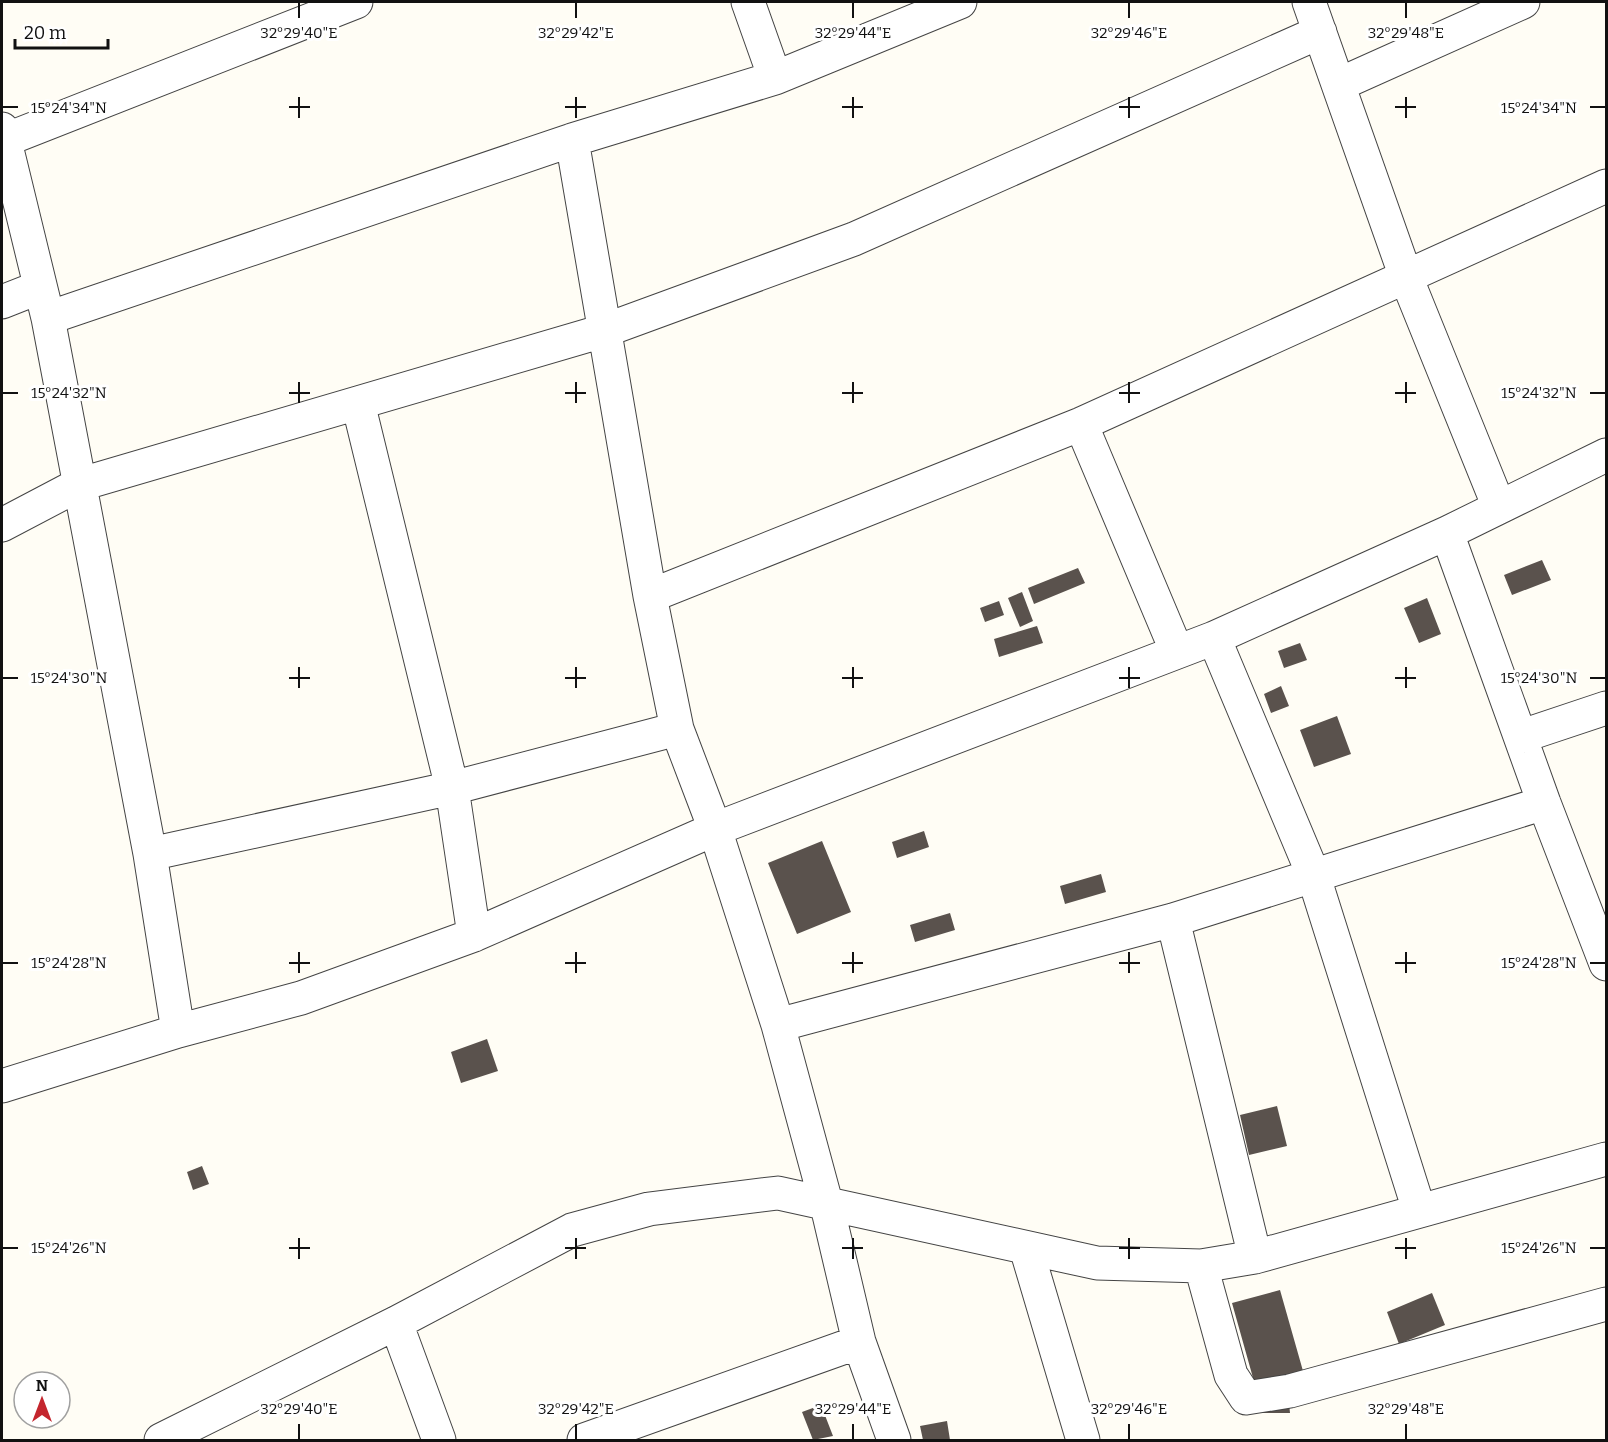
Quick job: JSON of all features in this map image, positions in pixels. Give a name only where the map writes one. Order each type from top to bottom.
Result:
[{"type":"street","points":[[178,1031],[150,854],[44,303],[3,134],[356,2]]},
{"type":"street","points":[[748,2],[775,78]]},
{"type":"street","points":[[2,302],[44,303],[775,78],[960,2]]},
{"type":"street","points":[[1309,2],[1340,84],[1406,277],[1499,507]]},
{"type":"street","points":[[1340,84],[1523,2]]},
{"type":"street","points":[[2,525],[78,485],[603,332],[854,239],[1320,32]]},
{"type":"street","points":[[572,140],[603,332],[650,596],[677,729],[715,829],[778,1025],[827,1206],[859,1342],[894,1440]]},
{"type":"street","points":[[650,596],[1081,424],[1606,186]]},
{"type":"street","points":[[358,403],[452,788],[474,935]]},
{"type":"street","points":[[1081,424],[1177,652]]},
{"type":"street","points":[[2,1086],[178,1031],[301,998],[474,935],[715,829],[1214,638],[1447,533],[1606,455]]},
{"type":"street","points":[[1447,533],[1522,736],[1544,803],[1606,964]]},
{"type":"street","points":[[1214,638],[1313,874],[1419,1210]]},
{"type":"street","points":[[1522,736],[1606,708]]},
{"type":"street","points":[[150,854],[452,788],[677,729]]},
{"type":"street","points":[[778,1025],[1173,920],[1544,803]]},
{"type":"street","points":[[1173,920],[1255,1257]]},
{"type":"street","points":[[162,1440],[396,1323],[572,1230],[649,1209],[778,1193],[827,1206],[1097,1263],[1201,1266],[1255,1257],[1606,1159]]},
{"type":"street","points":[[1026,1248],[1083,1440]]},
{"type":"street","points":[[1201,1266],[1231,1375],[1246,1398],[1290,1391],[1606,1304]]},
{"type":"street","points":[[396,1323],[439,1440]]},
{"type":"street","points":[[594,1439],[859,1342]]},
{"type":"building","points":[[1542,560],[1551,580],[1512,595],[1504,575]]},
{"type":"building","points":[[1078,568],[1085,583],[1034,604],[1028,588]]},
{"type":"building","points":[[1022,592],[1033,621],[1020,627],[1008,598]]},
{"type":"building","points":[[1427,598],[1441,634],[1419,643],[1404,608]]},
{"type":"building","points":[[999,601],[1004,615],[985,622],[980,608]]},
{"type":"building","points":[[1037,626],[1043,643],[999,657],[994,639]]},
{"type":"building","points":[[1300,643],[1307,660],[1284,668],[1278,651]]},
{"type":"building","points":[[1281,686],[1289,706],[1271,713],[1264,694]]},
{"type":"building","points":[[1337,716],[1351,754],[1314,767],[1300,730]]},
{"type":"building","points":[[924,831],[929,847],[897,858],[892,842]]},
{"type":"building","points":[[822,841],[851,912],[797,934],[768,863]]},
{"type":"building","points":[[1101,874],[1106,892],[1065,904],[1060,886]]},
{"type":"building","points":[[950,913],[955,930],[915,942],[910,925]]},
{"type":"building","points":[[487,1039],[498,1071],[461,1083],[451,1052]]},
{"type":"building","points":[[1277,1106],[1287,1146],[1249,1155],[1240,1115]]},
{"type":"building","points":[[202,1166],[209,1184],[193,1190],[187,1172]]},
{"type":"building","points":[[1280,1290],[1303,1371],[1255,1385],[1232,1303]]},
{"type":"building","points":[[1432,1293],[1445,1325],[1399,1344],[1387,1312]]},
{"type":"building","points":[[1263,1403],[1289,1403],[1290,1413],[1263,1413]]},
{"type":"building","points":[[821,1405],[833,1436],[813,1440],[802,1412]]},
{"type":"building","points":[[947,1421],[950,1440],[923,1440],[920,1426]]}]
